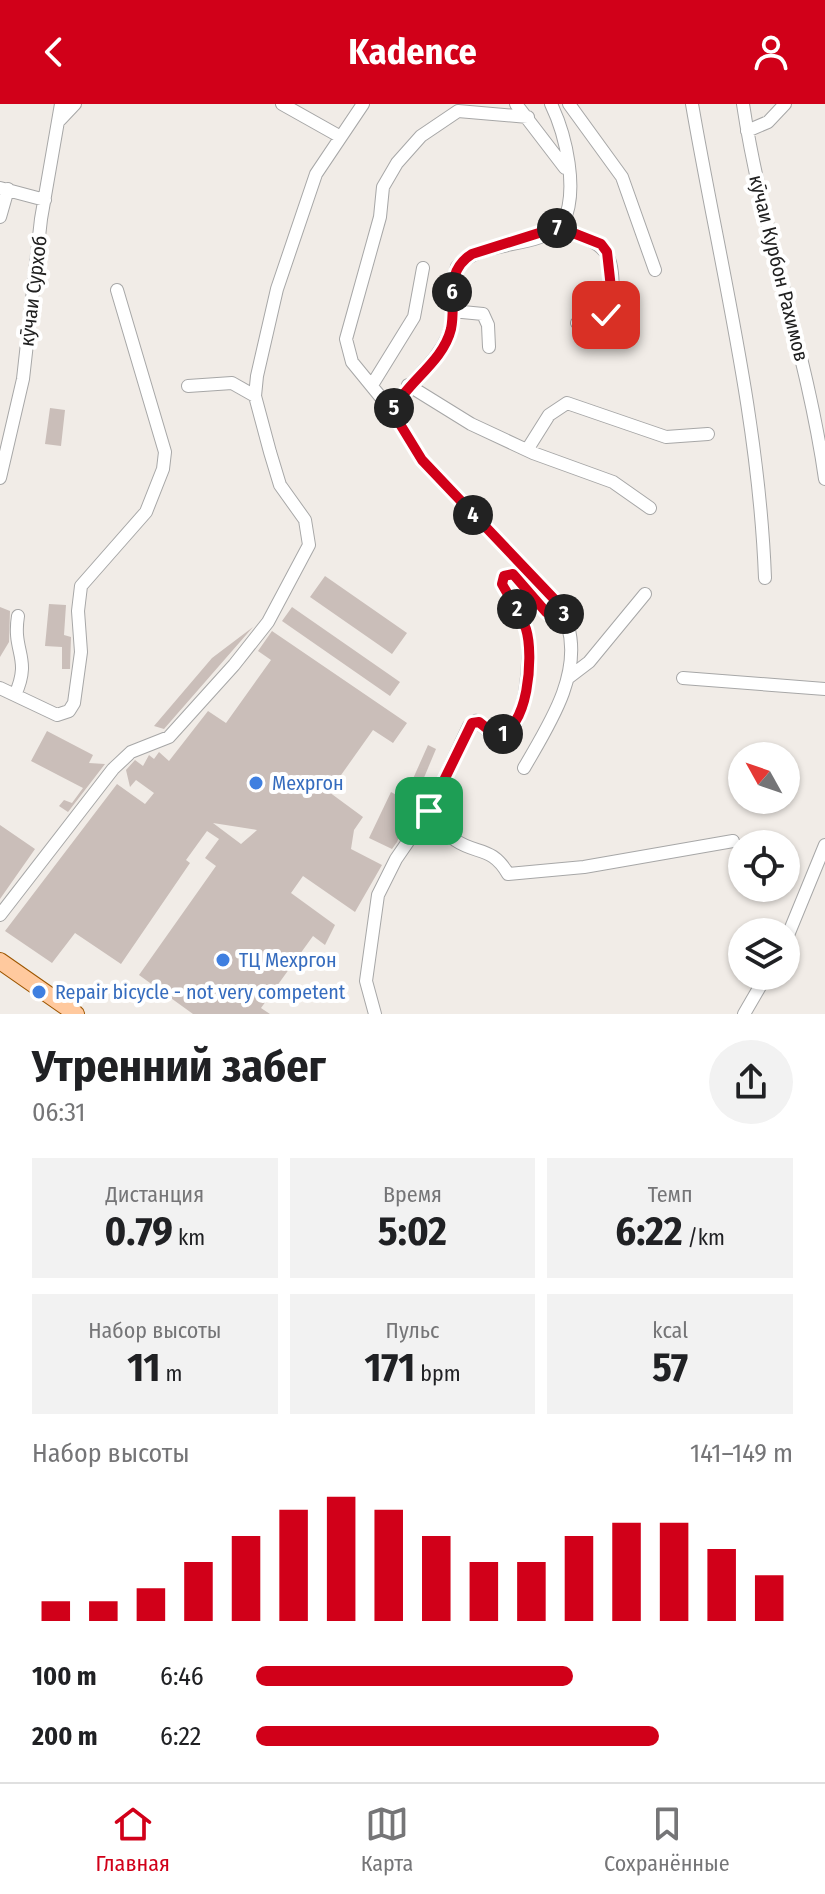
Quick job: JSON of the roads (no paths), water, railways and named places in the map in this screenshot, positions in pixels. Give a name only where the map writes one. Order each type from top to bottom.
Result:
[{"type":"main road","points":[[0,961],[76,1014]]},
{"type":"street","name":"кӯчаи Сурхоб","points":[[0,478],[23,379],[45,200],[61,104]]},
{"type":"street","points":[[58,122],[75,104]]},
{"type":"street","points":[[282,104],[339,136]]},
{"type":"street","points":[[0,915],[113,769],[131,752],[169,737],[234,665],[268,622],[304,559],[309,533],[305,520],[280,485],[255,396],[277,289],[316,174],[363,104]]},
{"type":"street","points":[[516,104],[567,171]]},
{"type":"street","points":[[551,104],[567,171],[569,208],[558,227]]},
{"type":"street","points":[[569,104],[622,177],[655,270]]},
{"type":"street","points":[[692,104],[731,298],[751,429],[765,578]]},
{"type":"street","name":"кӯчаи Курбон Рахимов","points":[[743,104],[817,424],[825,479]]},
{"type":"street","points":[[747,131],[768,122],[785,104]]},
{"type":"street","points":[[524,768],[568,678],[573,649],[568,626],[556,601],[422,460],[392,411],[352,362],[346,339],[380,217],[380,196],[390,175],[421,136],[458,111],[528,117]]},
{"type":"street","points":[[0,217],[4,189],[45,200]]},
{"type":"street","points":[[392,411],[408,385],[439,352],[451,326],[454,274],[463,260],[558,227],[601,244],[607,252],[613,306],[606,315],[577,323]]},
{"type":"street","points":[[372,385],[414,317],[423,268]]},
{"type":"street","points":[[0,688],[57,715],[69,711],[74,703],[81,652],[78,611],[81,586],[91,570],[146,512],[163,469],[165,452],[117,290]]},
{"type":"street","points":[[452,311],[483,314],[488,325],[489,347]]},
{"type":"street","points":[[188,386],[232,383],[255,396]]},
{"type":"street","points":[[408,385],[471,424],[527,450],[613,482],[650,508]]},
{"type":"street","points":[[527,450],[549,415],[567,403],[666,437],[708,434]]},
{"type":"street","points":[[375,1014],[366,981],[378,895],[396,859],[429,811],[472,723],[479,722],[495,735],[502,735],[509,731],[523,704],[529,676],[526,630],[502,584],[504,576],[513,574],[546,612],[568,626]]},
{"type":"street","points":[[568,678],[589,662],[645,594]]},
{"type":"street","points":[[15,695],[25,670],[15,634],[18,616]]},
{"type":"street","points":[[683,678],[825,689]]},
{"type":"street","points":[[429,811],[456,841],[485,850],[501,862],[508,874],[584,867],[728,842]]},
{"type":"street","points":[[795,918],[825,845]]},
{"type":"street","points":[[744,1014],[758,990]]},
{"type":"place","name":"Мехргон","points":[[256,783]]},
{"type":"place","name":"ТЦ Мехргон","points":[[223,960]]},
{"type":"place","name":"Repair bicycle - not very competent","points":[[39,992]]}]
